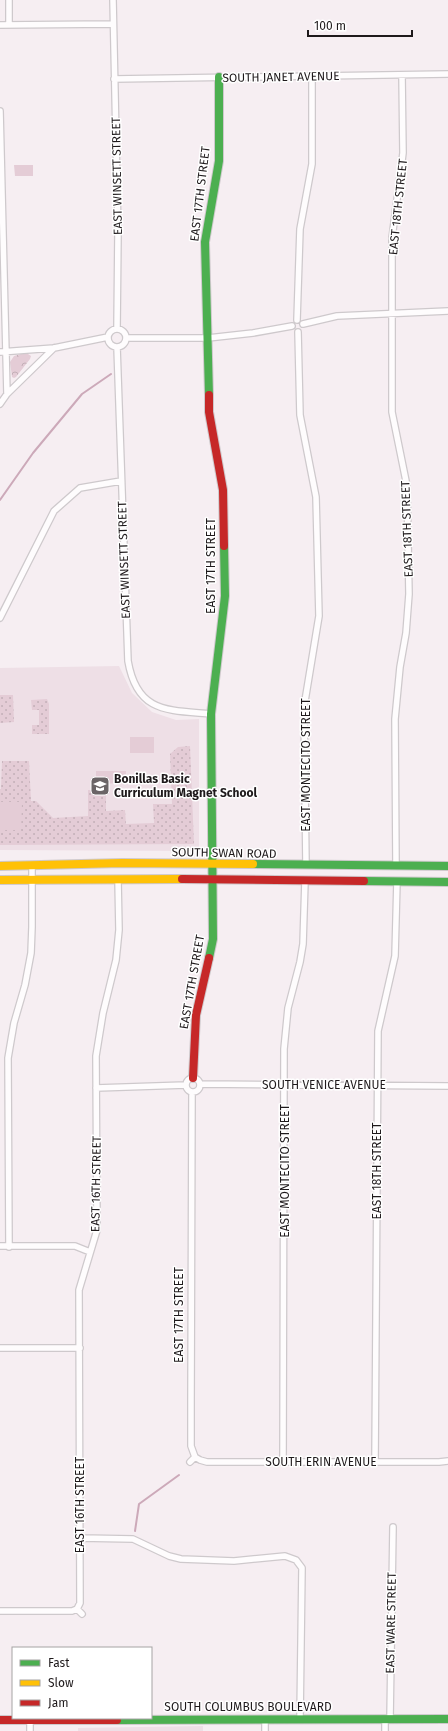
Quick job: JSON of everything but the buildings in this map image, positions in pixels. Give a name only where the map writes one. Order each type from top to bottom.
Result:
[{"type":"street","points":[[9,0],[9,24]]},
{"type":"street","points":[[0,25],[113,24],[113,0]]},
{"type":"street","name":"EAST WINSETT STREET","points":[[113,24],[118,232],[117,329]]},
{"type":"street","name":"SOUTH JANET AVENUE","points":[[114,79],[448,74]]},
{"type":"street","name":"EAST 18TH STREET","points":[[396,865],[395,720],[400,667],[406,633],[409,594],[407,486],[392,412],[392,238],[403,153],[402,75]]},
{"type":"street","points":[[298,320],[300,229],[312,164],[312,77]]},
{"type":"street","name":"EAST 17TH STREET","points":[[193,1078],[196,1015],[213,939],[211,714],[225,596],[222,490],[209,412],[205,242],[219,161],[219,78]]},
{"type":"street","points":[[0,111],[3,352],[6,394]]},
{"type":"street","points":[[298,320],[304,324],[337,316],[448,311]]},
{"type":"street","points":[[126,338],[208,338],[253,334],[292,326],[293,322],[298,320]]},
{"type":"street","points":[[292,326],[294,330],[298,332],[302,330],[304,324]]},
{"type":"street","points":[[3,352],[54,348],[108,337],[112,331],[117,329],[124,331],[126,338],[123,345],[117,347],[111,345],[108,337]]},
{"type":"street","name":"EAST MONTECITO STREET","points":[[298,332],[300,415],[316,497],[319,609],[304,707],[306,865]]},
{"type":"street","name":"EAST WINSETT STREET","points":[[117,347],[128,661],[131,676],[140,693],[150,704],[166,710],[211,714]]},
{"type":"street","points":[[0,404],[6,394],[54,348]]},
{"type":"street","points":[[0,618],[54,510],[80,488],[121,481]]},
{"type":"street","name":"SOUTH SWAN ROAD","points":[[0,866],[122,863],[448,866]]},
{"type":"street","points":[[9,1247],[8,1058],[14,1024],[25,985],[31,953],[32,865]]},
{"type":"street","points":[[0,880],[213,879],[448,882]]},
{"type":"street","name":"EAST 16TH STREET","points":[[77,1609],[80,1600],[79,1290],[97,1230],[96,1056],[100,1028],[114,974],[118,947],[118,880]]},
{"type":"street","name":"EAST MONTECITO STREET","points":[[283,1462],[285,1031],[288,1008],[303,944],[304,881]]},
{"type":"street","name":"EAST 18TH STREET","points":[[375,1462],[378,1031],[395,956],[397,881]]},
{"type":"street","points":[[193,1078],[197,1079],[200,1084],[198,1090],[192,1092],[186,1085],[187,1081],[193,1078]]},
{"type":"street","name":"SOUTH VENICE AVENUE","points":[[200,1084],[448,1086]]},
{"type":"street","points":[[96,1088],[186,1085]]},
{"type":"street","name":"EAST 17TH STREET","points":[[192,1092],[191,1446],[196,1457]]},
{"type":"street","points":[[0,1246],[74,1246],[90,1252]]},
{"type":"street","points":[[0,1348],[80,1348]]},
{"type":"street","points":[[190,1462],[196,1457]]},
{"type":"street","name":"SOUTH ERIN AVENUE","points":[[196,1457],[207,1462],[448,1461]]},
{"type":"street","name":"EAST WARE STREET","points":[[385,1731],[387,1719],[393,1527]]},
{"type":"street","points":[[80,1538],[133,1540],[169,1556],[181,1559],[234,1561],[285,1556],[296,1560],[302,1568],[300,1718]]},
{"type":"street","points":[[0,1611],[60,1612],[77,1609],[82,1614]]},
{"type":"street","name":"SOUTH COLUMBUS BOULEVARD","points":[[0,1720],[300,1718],[448,1720]]},
{"type":"street","points":[[265,1719],[265,1731]]},
{"type":"street","points":[[30,1720],[30,1731]]},
{"type":"shaded area","name":"Bonillas Basic Curriculum Magnet School","points":[[119,666],[132,693],[152,712],[176,720],[199,719],[199,851],[0,850],[0,668]]},
{"type":"shaded area","points":[[203,1726],[203,1731],[78,1731],[78,1728]]},
{"type":"green space","points":[[14,165],[33,165],[33,176],[15,176]]},
{"type":"green space","points":[[24,353],[31,356],[30,359],[14,378],[12,377],[10,362],[14,356]]},
{"type":"green space","points":[[0,695],[13,695],[14,722],[0,723]]},
{"type":"green space","points":[[47,699],[49,704],[49,734],[32,734],[32,725],[39,725],[39,710],[32,710],[31,700]]},
{"type":"green space","points":[[130,737],[154,737],[154,753],[130,753]]},
{"type":"green space","points":[[190,746],[194,844],[0,845],[0,789],[2,761],[29,761],[31,801],[36,801],[53,818],[88,816],[88,790],[106,790],[106,811],[125,810],[126,824],[154,823],[153,804],[172,804],[170,754],[178,747]]},
{"type":"green space","points":[[96,771],[126,771],[126,783],[96,784]]},
{"type":"green space","points":[[0,802],[22,802],[21,830],[0,830]]},
{"type":"waterway","points":[[0,500],[33,453],[82,394],[111,374]]},
{"type":"waterway","points":[[135,1531],[139,1504],[179,1475]]},
{"type":"traffic: fast","points":[[209,395],[205,242],[219,161],[219,77]]},
{"type":"traffic: fast","points":[[209,958],[213,939],[211,714],[225,596],[224,546]]},
{"type":"traffic: fast","points":[[253,864],[448,866]]},
{"type":"traffic: fast","points":[[364,881],[448,882]]},
{"type":"traffic: fast","points":[[117,1720],[448,1719]]},
{"type":"traffic: slow","points":[[0,866],[122,863],[253,864]]},
{"type":"traffic: slow","points":[[0,880],[182,879]]},
{"type":"traffic: jam","points":[[209,395],[209,412],[223,490],[224,546]]},
{"type":"traffic: jam","points":[[182,879],[364,881]]},
{"type":"traffic: jam","points":[[193,1078],[196,1015],[209,958]]},
{"type":"traffic: jam","points":[[0,1720],[117,1720]]},
{"type":"place","name":"Bonillas Basic Curriculum Magnet School","points":[[100,786]]}]
